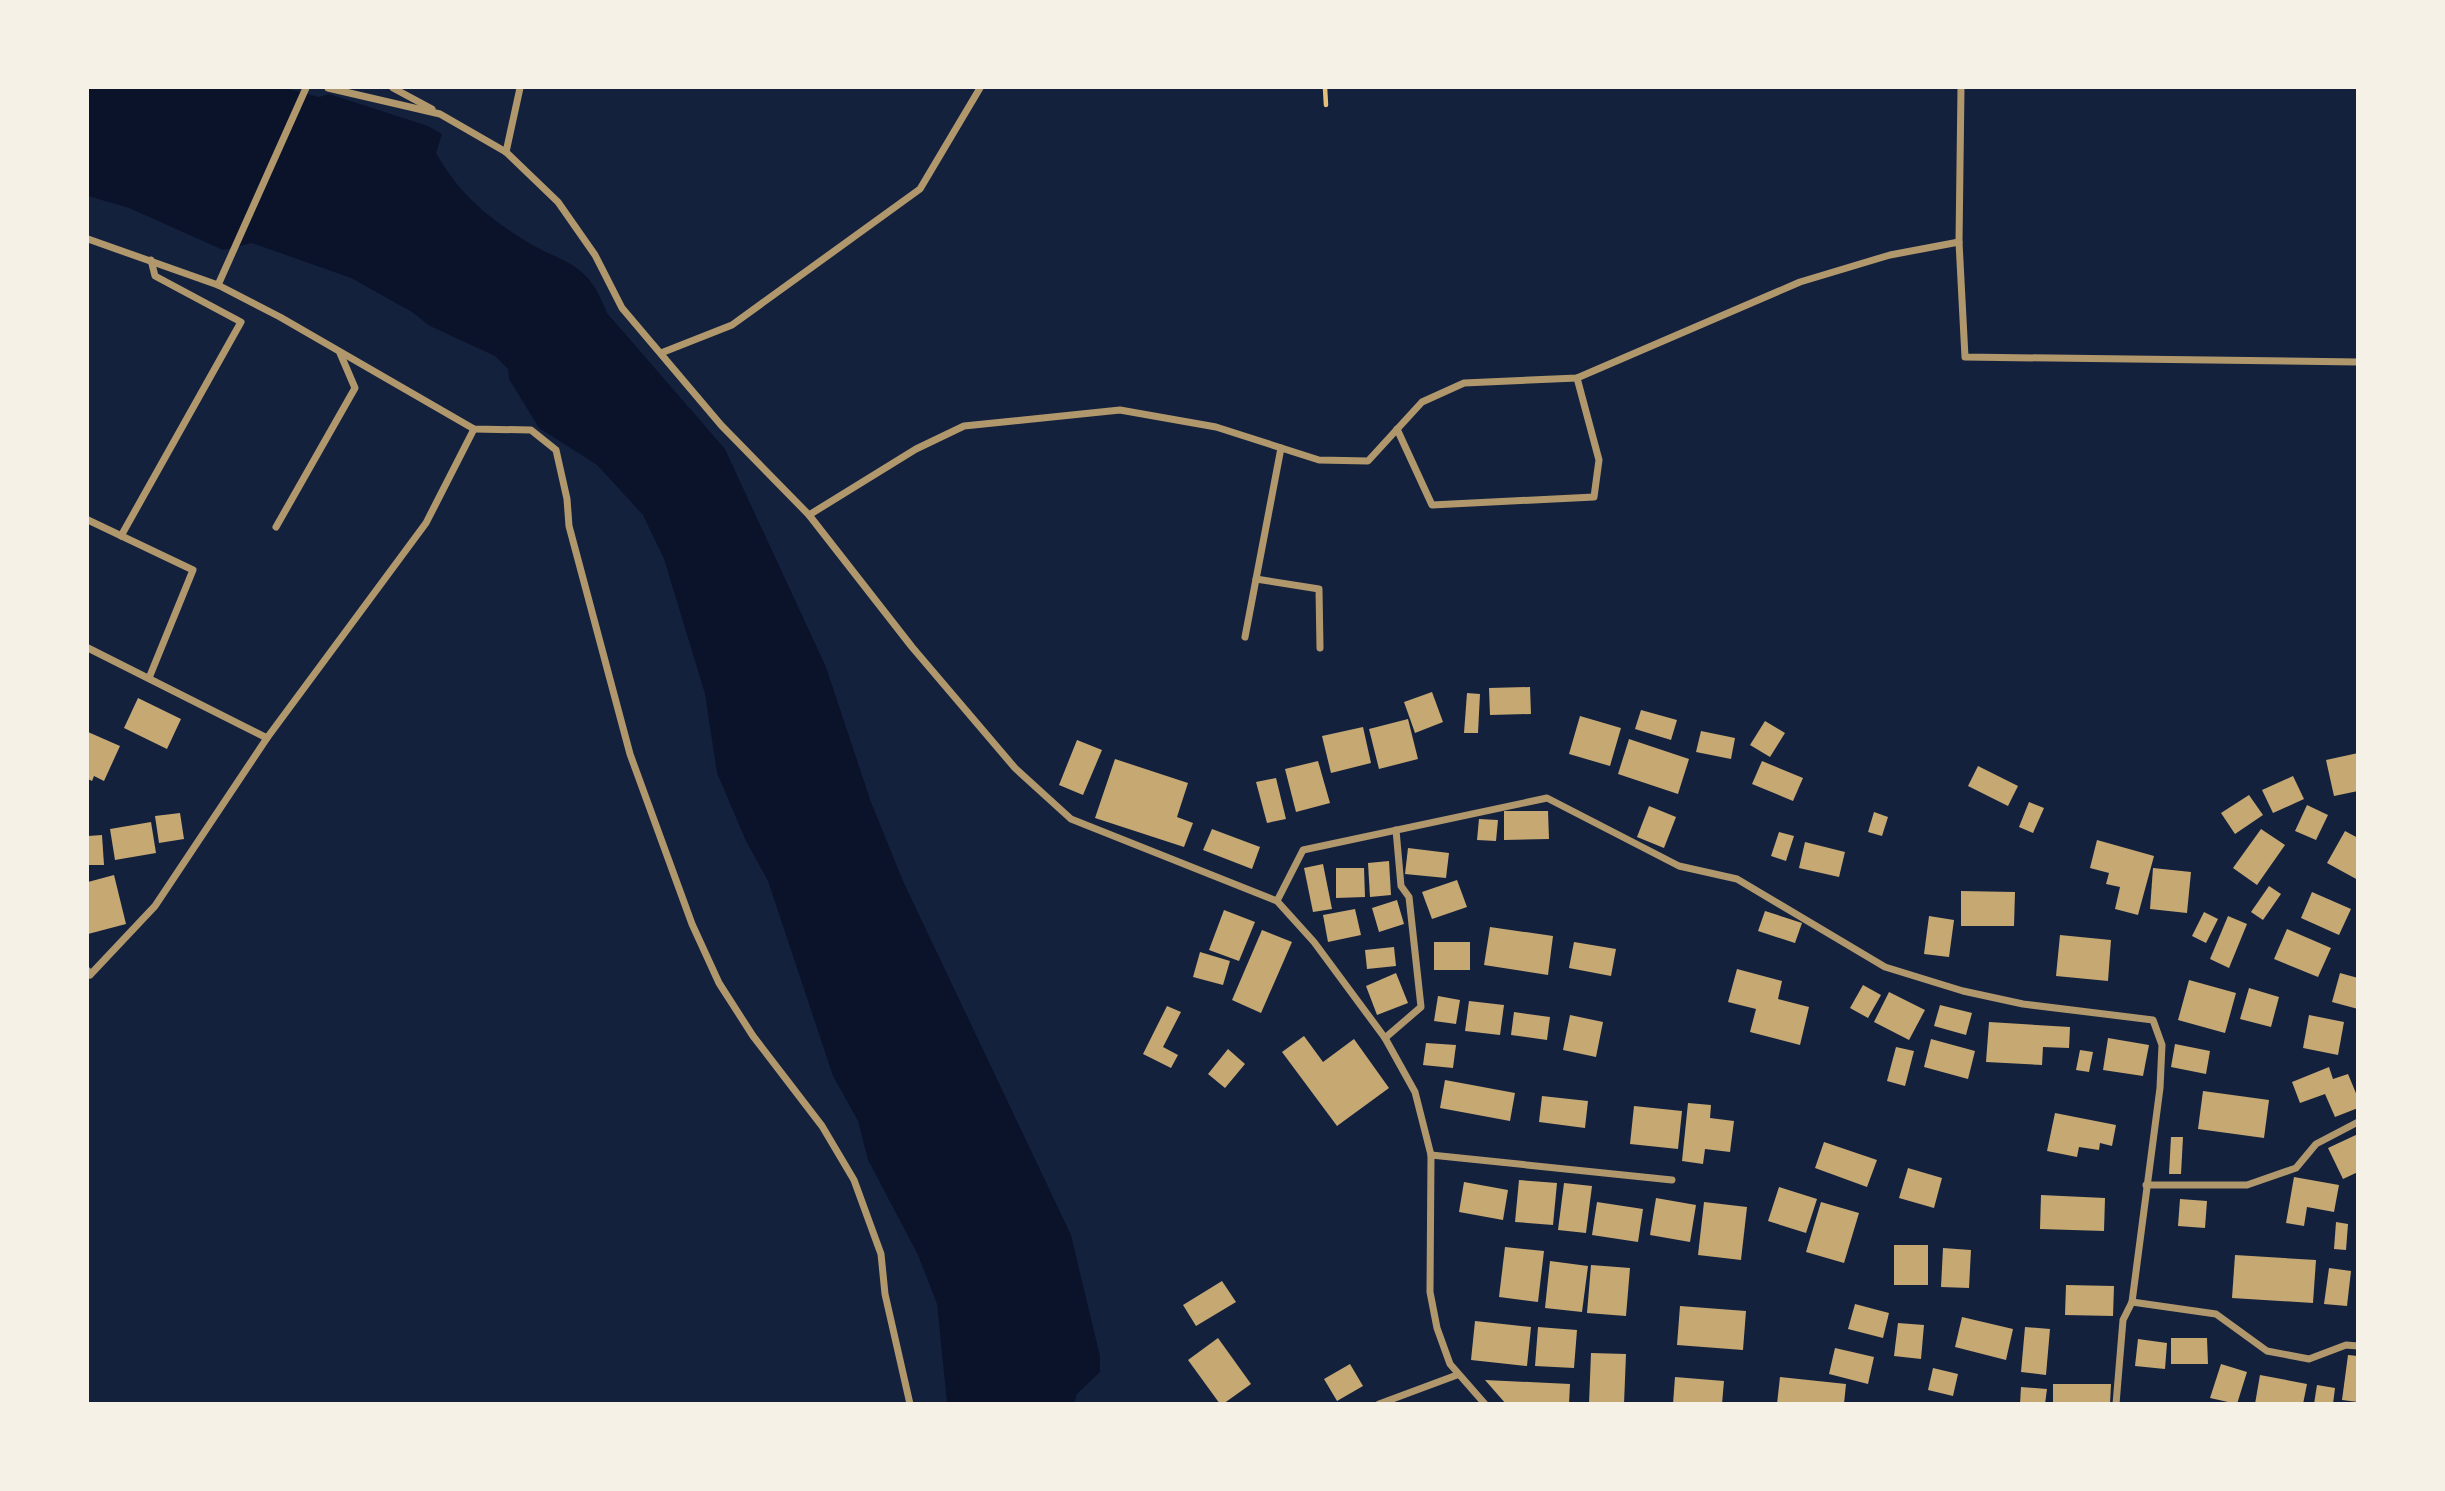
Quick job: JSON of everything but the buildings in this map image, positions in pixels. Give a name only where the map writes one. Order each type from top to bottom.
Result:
[{"type":"street","points":[[328,88],[440,114]]},
{"type":"street","points":[[393,88],[506,152],[558,202],[595,255],[622,308],[721,425],[809,515],[912,647],[1015,768],[1071,819],[1277,901],[1314,942],[1385,1038],[1415,1091],[1432,1155],[1430,1293],[1437,1328],[1457,1375],[1485,1404]]},
{"type":"street","points":[[506,152],[520,88]]},
{"type":"street","points":[[662,353],[732,325],[920,189],[980,88]]},
{"type":"street","points":[[1961,88],[1959,242],[1965,358],[2357,362]]},
{"type":"street","points":[[218,285],[305,89]]},
{"type":"street","points":[[88,239],[218,285],[474,429],[531,430],[556,450],[567,499],[569,526],[630,754],[687,911],[719,983],[753,1036],[822,1126],[853,1180],[881,1254],[885,1294],[910,1404]]},
{"type":"street","points":[[809,515],[916,449],[964,425],[1120,410],[1216,428],[1319,460],[1368,461],[1422,402],[1464,383],[1577,378],[1800,282],[1890,255],[1959,242]]},
{"type":"street","points":[[121,536],[241,322],[155,276],[150,260]]},
{"type":"street","points":[[276,527],[355,388],[340,352]]},
{"type":"street","points":[[1397,429],[1432,505],[1594,497],[1599,460],[1577,378]]},
{"type":"street","points":[[88,971],[90,975],[155,906],[267,738],[426,523],[474,429]]},
{"type":"street","points":[[1245,637],[1281,448]]},
{"type":"street","points":[[88,520],[193,570],[149,678]]},
{"type":"street","points":[[1256,579],[1320,589],[1320,648]]},
{"type":"street","points":[[88,648],[267,738]]},
{"type":"street","points":[[1277,901],[1303,850],[1547,798],[1679,866],[1737,880],[1885,967],[1964,991],[2023,1004],[2153,1020],[2162,1045],[2160,1088],[2132,1302],[2123,1320],[2116,1404]]},
{"type":"street","points":[[1385,1038],[1421,1007],[1409,897],[1401,886],[1396,830]]},
{"type":"street","points":[[2146,1185],[2247,1185],[2296,1168],[2316,1144],[2357,1122]]},
{"type":"street","points":[[1432,1155],[1672,1180]]},
{"type":"street","points":[[2132,1302],[2216,1314],[2267,1351],[2309,1359],[2346,1345],[2357,1346]]},
{"type":"street","points":[[1379,1404],[1457,1375]]},
{"type":"path","points":[[1325,88],[1326,105]]},
{"type":"water","points":[[88,88],[285,88],[319,97],[329,94],[428,126],[442,134],[436,153],[462,189],[505,227],[581,271],[599,295],[607,313],[725,449],[826,667],[871,802],[903,881],[1071,1235],[1100,1356],[1100,1372],[1077,1394],[1074,1403],[947,1403],[937,1304],[918,1255],[868,1160],[858,1121],[833,1076],[768,881],[746,841],[717,773],[705,694],[664,559],[643,515],[597,465],[539,428],[509,379],[508,369],[495,356],[430,326],[412,312],[351,278],[252,243],[223,250],[129,208],[88,196]]}]
